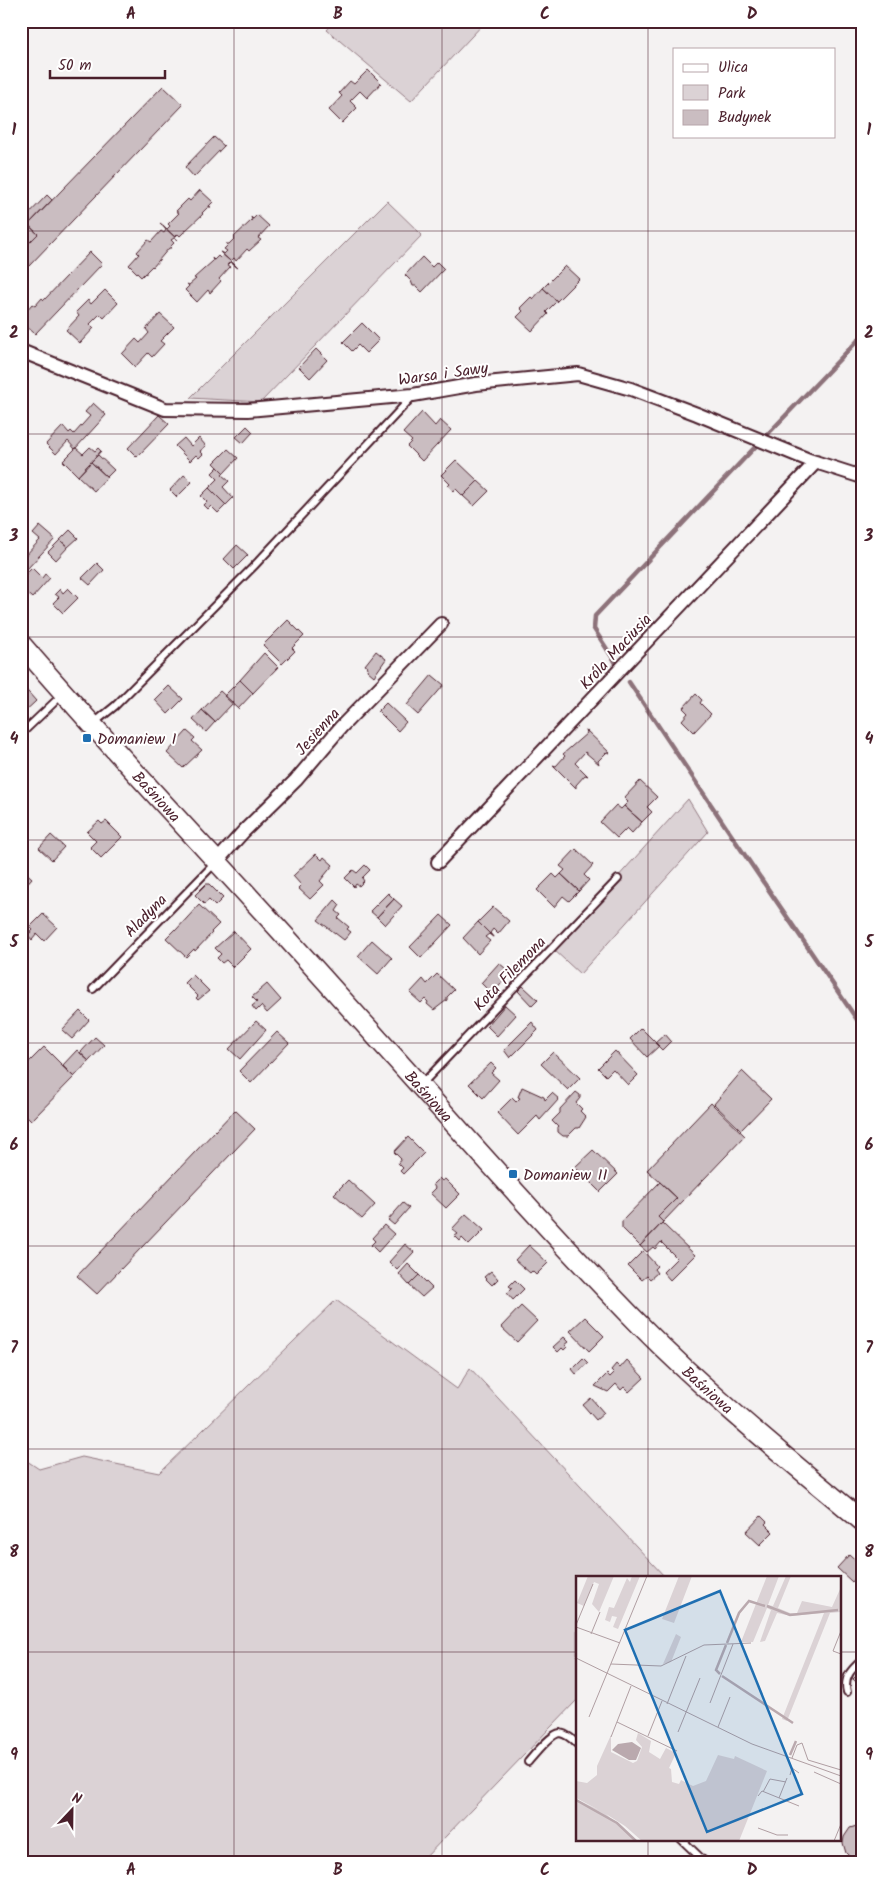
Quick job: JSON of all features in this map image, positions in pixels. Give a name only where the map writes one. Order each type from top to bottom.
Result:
[{"type":"main road","name":"Baśniowa","points":[[21,644],[64,694],[420,1086],[644,1328],[729,1410],[862,1521]]},
{"type":"street","name":"Warsa i Sawy","points":[[21,350],[165,409],[248,410],[413,395],[476,384],[578,374],[631,388],[816,462],[862,477]]},
{"type":"street","name":"Króla Maciusia","points":[[438,862],[816,462]]},
{"type":"street","name":"Jesienna","points":[[217,861],[296,780],[341,727],[441,624]]},
{"type":"lane","points":[[92,725],[115,706],[254,566],[413,395]]},
{"type":"lane","points":[[21,734],[64,694]]},
{"type":"lane","name":"Aladyna","points":[[93,989],[217,861]]},
{"type":"lane","name":"Kota Filemona","points":[[420,1086],[618,879]]},
{"type":"lane","points":[[847,1692],[845,1686],[848,1675],[862,1660]]},
{"type":"lane","points":[[528,1762],[554,1735],[560,1733],[568,1736],[576,1743]]},
{"type":"lane","points":[[685,1840],[705,1862]]},
{"type":"green space","points":[[335,21],[486,21],[411,101],[327,30]]},
{"type":"green space","points":[[387,201],[422,235],[261,402],[190,398]]},
{"type":"green space","points":[[688,799],[708,832],[580,974],[553,949]]},
{"type":"green space","points":[[336,1300],[457,1389],[470,1368],[664,1576],[576,1576],[576,1701],[421,1862],[21,1862],[21,1457],[39,1469],[82,1457],[159,1473]]},
{"type":"building","points":[[368,70],[381,83],[367,98],[360,91],[350,101],[357,108],[342,123],[329,110],[342,96],[339,93],[350,81],[354,84]]},
{"type":"building","points":[[163,86],[183,105],[29,266],[21,259],[21,251],[38,234],[28,225]]},
{"type":"building","points":[[214,137],[224,146],[194,177],[185,167]]},
{"type":"building","points":[[200,190],[213,202],[209,206],[211,207],[208,207],[202,213],[185,233],[180,236],[178,234],[175,237],[178,240],[160,223],[167,229],[170,226],[168,224],[179,213],[176,211],[188,199],[190,201]]},
{"type":"building","points":[[47,195],[52,200],[28,225],[23,220]]},
{"type":"building","points":[[257,215],[269,226],[258,238],[261,240],[249,251],[247,249],[236,261],[234,258],[231,261],[238,268],[220,252],[224,254],[227,251],[224,249],[228,245],[226,244],[229,244],[252,220],[251,217],[253,219]]},
{"type":"building","points":[[22,219],[38,234],[21,251],[21,221]]},
{"type":"building","points":[[160,223],[178,240],[174,238],[171,240],[174,243],[171,248],[141,277],[129,265],[148,240],[151,242],[161,231],[164,233],[166,230]]},
{"type":"building","points":[[90,252],[102,264],[35,334],[21,321],[28,313],[26,311],[32,304],[35,306],[42,298],[44,300]]},
{"type":"building","points":[[220,252],[238,268],[230,262],[227,265],[230,267],[219,279],[221,281],[210,293],[208,290],[197,302],[185,290],[189,286],[187,284],[189,285],[196,279],[194,278],[213,261],[212,258],[214,260],[218,256],[220,258],[223,255]]},
{"type":"building","points":[[422,257],[432,267],[437,262],[444,269],[422,292],[416,286],[413,286],[405,275]]},
{"type":"building","points":[[565,266],[579,279],[557,301],[543,288]]},
{"type":"building","points":[[543,288],[557,301],[532,331],[517,317],[523,311],[520,308],[531,297],[533,299]]},
{"type":"building","points":[[105,290],[118,303],[104,318],[100,314],[90,324],[94,328],[80,343],[66,330],[79,316],[76,312],[88,300],[91,304]]},
{"type":"building","points":[[160,314],[174,327],[160,341],[164,344],[152,357],[148,353],[135,367],[122,354],[136,339],[140,343],[149,333],[146,329]]},
{"type":"building","points":[[362,323],[379,340],[366,353],[358,345],[352,351],[343,342]]},
{"type":"building","points":[[316,349],[327,360],[310,378],[299,367]]},
{"type":"building","points":[[93,403],[106,415],[75,449],[68,441],[56,454],[46,444],[63,426],[69,433],[71,431],[74,434],[90,416],[85,412]]},
{"type":"building","points":[[422,412],[435,426],[440,420],[451,430],[422,461],[407,446],[412,441],[403,433]]},
{"type":"building","points":[[159,415],[169,424],[137,457],[128,448]]},
{"type":"building","points":[[247,426],[253,432],[243,443],[236,437]]},
{"type":"building","points":[[184,438],[191,446],[199,438],[206,446],[200,451],[203,454],[199,458],[196,455],[190,461],[175,446]]},
{"type":"building","points":[[90,447],[95,451],[98,448],[101,451],[78,476],[63,461],[76,448],[83,454]]},
{"type":"building","points":[[228,449],[238,458],[224,473],[214,463]]},
{"type":"building","points":[[98,455],[114,470],[107,477],[91,462]]},
{"type":"building","points":[[456,460],[478,481],[463,496],[456,489],[453,491],[448,486],[450,484],[441,475]]},
{"type":"building","points":[[91,462],[107,477],[94,491],[78,476]]},
{"type":"building","points":[[218,467],[224,473],[222,475],[229,481],[223,487],[233,498],[226,505],[209,488],[218,479],[212,473]]},
{"type":"building","points":[[184,475],[192,482],[177,497],[170,490]]},
{"type":"building","points":[[478,481],[489,491],[474,506],[463,496]]},
{"type":"building","points":[[209,488],[226,505],[218,513],[211,506],[208,509],[204,505],[207,502],[201,496]]},
{"type":"building","points":[[40,526],[55,539],[27,569],[21,564],[21,560],[40,540],[33,534]]},
{"type":"building","points":[[70,530],[78,538],[68,547],[60,540]]},
{"type":"building","points":[[60,540],[68,547],[56,560],[48,552]]},
{"type":"building","points":[[237,545],[248,555],[234,569],[224,559]]},
{"type":"building","points":[[97,563],[104,570],[90,585],[82,578]]},
{"type":"building","points":[[32,568],[42,578],[45,574],[50,578],[32,598],[21,588],[21,579]]},
{"type":"building","points":[[68,588],[78,598],[63,613],[53,603],[59,597],[55,594],[60,589],[63,593]]},
{"type":"building","points":[[288,620],[304,636],[292,648],[295,651],[282,664],[263,645]]},
{"type":"building","points":[[376,651],[386,659],[374,676],[367,670],[368,667],[365,665]]},
{"type":"building","points":[[264,653],[278,667],[253,693],[240,680]]},
{"type":"building","points":[[432,675],[444,685],[418,715],[407,705]]},
{"type":"building","points":[[240,680],[253,693],[238,709],[224,696]]},
{"type":"building","points":[[21,684],[36,701],[21,715]]},
{"type":"building","points":[[169,686],[183,699],[168,714],[155,700]]},
{"type":"building","points":[[220,691],[233,703],[215,722],[202,710]]},
{"type":"building","points":[[696,694],[702,700],[700,703],[711,714],[694,732],[682,720],[688,713],[683,708]]},
{"type":"building","points":[[386,703],[406,722],[398,731],[378,711]]},
{"type":"building","points":[[202,710],[215,722],[206,732],[193,720]]},
{"type":"building","points":[[586,730],[610,753],[607,752],[598,761],[599,764],[585,752],[575,763],[588,776],[585,775],[576,785],[576,788],[553,765],[556,766],[565,756],[563,754],[587,733]]},
{"type":"building","points":[[187,731],[195,738],[192,741],[202,750],[183,768],[167,753]]},
{"type":"building","points":[[640,781],[657,797],[647,807],[652,812],[642,822],[624,806],[628,802],[624,798]]},
{"type":"building","points":[[616,805],[621,809],[624,806],[642,822],[632,833],[627,828],[617,838],[600,822]]},
{"type":"building","points":[[99,821],[102,824],[106,821],[122,837],[101,858],[90,847],[96,841],[87,832]]},
{"type":"building","points":[[51,835],[64,847],[52,860],[39,848]]},
{"type":"building","points":[[576,849],[593,865],[584,875],[589,880],[579,891],[561,874],[565,870],[560,866]]},
{"type":"building","points":[[316,854],[322,860],[324,857],[333,865],[320,881],[324,885],[310,899],[298,888],[301,885],[293,876]]},
{"type":"building","points":[[365,865],[370,870],[362,878],[364,881],[359,886],[356,884],[354,887],[345,878],[353,870],[357,873]]},
{"type":"building","points":[[21,868],[32,878],[24,887],[26,890],[21,895]]},
{"type":"building","points":[[553,874],[557,878],[561,874],[579,891],[569,901],[563,896],[554,907],[537,890]]},
{"type":"building","points":[[206,884],[209,884],[223,898],[215,906],[209,900],[204,904],[195,895]]},
{"type":"building","points":[[388,893],[394,899],[377,917],[370,911]]},
{"type":"building","points":[[394,899],[402,906],[385,925],[377,917]]},
{"type":"building","points":[[335,900],[340,905],[336,911],[341,915],[338,918],[349,927],[347,929],[351,932],[344,940],[318,920]]},
{"type":"building","points":[[199,905],[219,924],[195,951],[194,949],[186,957],[166,938]]},
{"type":"building","points":[[493,907],[509,921],[498,934],[493,929],[490,933],[494,938],[478,922]]},
{"type":"building","points":[[43,914],[57,927],[44,941],[37,934],[32,940],[28,935],[33,930],[30,927]]},
{"type":"building","points":[[441,915],[452,925],[421,958],[410,947]]},
{"type":"building","points":[[478,922],[494,938],[489,934],[485,937],[490,941],[478,954],[463,938]]},
{"type":"building","points":[[234,931],[251,949],[233,967],[226,960],[222,963],[217,958],[221,954],[215,948]]},
{"type":"building","points":[[372,940],[392,958],[378,974],[358,956]]},
{"type":"building","points":[[499,963],[511,973],[492,994],[481,983]]},
{"type":"building","points":[[437,974],[454,990],[447,997],[447,1000],[434,1010],[427,1004],[428,1002],[425,999],[421,1003],[410,993],[423,979],[427,984]]},
{"type":"building","points":[[193,975],[209,991],[198,1000],[196,998],[198,996],[185,983]]},
{"type":"building","points":[[267,984],[281,1000],[267,1013],[261,1006],[256,1011],[252,1006],[257,1002],[252,997]]},
{"type":"building","points":[[523,986],[538,1000],[532,1006],[518,991]]},
{"type":"building","points":[[505,1005],[516,1015],[497,1036],[487,1026]]},
{"type":"building","points":[[80,1011],[89,1020],[72,1039],[62,1030]]},
{"type":"building","points":[[256,1021],[266,1030],[240,1059],[229,1049]]},
{"type":"building","points":[[532,1022],[538,1030],[510,1058],[504,1050]]},
{"type":"building","points":[[641,1028],[659,1046],[647,1057],[630,1039]]},
{"type":"building","points":[[277,1032],[289,1043],[251,1083],[239,1071]]},
{"type":"building","points":[[665,1034],[671,1041],[662,1050],[655,1043]]},
{"type":"building","points":[[95,1037],[104,1045],[89,1061],[80,1053]]},
{"type":"building","points":[[44,1047],[74,1077],[31,1121],[21,1111],[21,1078],[26,1073],[22,1069]]},
{"type":"building","points":[[77,1050],[89,1061],[74,1077],[62,1066]]},
{"type":"building","points":[[615,1051],[638,1075],[628,1085],[613,1069],[606,1076],[598,1068]]},
{"type":"building","points":[[553,1052],[580,1078],[568,1090],[541,1064]]},
{"type":"building","points":[[491,1063],[496,1068],[491,1073],[499,1080],[483,1098],[469,1084]]},
{"type":"building","points":[[742,1071],[771,1099],[741,1130],[714,1104]]},
{"type":"building","points":[[522,1087],[544,1097],[545,1100],[552,1093],[559,1099],[540,1120],[537,1116],[518,1135],[497,1113],[512,1098],[516,1102],[520,1098],[518,1097]]},
{"type":"building","points":[[576,1092],[580,1095],[580,1098],[576,1103],[586,1117],[579,1128],[576,1128],[568,1136],[563,1136],[558,1132],[558,1127],[552,1121]]},
{"type":"building","points":[[711,1103],[745,1136],[663,1222],[658,1217],[677,1198],[647,1170]]},
{"type":"building","points":[[235,1110],[255,1129],[97,1294],[77,1276]]},
{"type":"building","points":[[408,1137],[424,1153],[403,1174],[400,1171],[403,1168],[398,1163],[401,1159],[394,1152]]},
{"type":"building","points":[[593,1150],[618,1174],[600,1192],[575,1167]]},
{"type":"building","points":[[439,1178],[442,1181],[445,1179],[460,1194],[446,1208],[430,1193],[435,1188],[433,1184]]},
{"type":"building","points":[[348,1180],[375,1205],[362,1219],[334,1194]]},
{"type":"building","points":[[660,1182],[677,1198],[658,1217],[663,1222],[640,1246],[622,1228],[622,1221]]},
{"type":"building","points":[[403,1203],[409,1208],[394,1225],[388,1220]]},
{"type":"building","points":[[466,1214],[484,1230],[469,1245],[462,1238],[460,1241],[455,1236],[458,1234],[452,1229]]},
{"type":"building","points":[[662,1223],[695,1255],[670,1280],[663,1272],[677,1258],[661,1242],[655,1249],[653,1247],[647,1252],[640,1246]]},
{"type":"building","points":[[384,1225],[394,1234],[378,1252],[371,1245],[375,1241],[372,1238]]},
{"type":"building","points":[[405,1244],[414,1252],[397,1270],[389,1262]]},
{"type":"building","points":[[529,1245],[548,1263],[536,1275],[532,1271],[530,1273],[515,1260]]},
{"type":"building","points":[[643,1251],[657,1266],[654,1269],[657,1273],[650,1279],[647,1276],[642,1280],[628,1266]]},
{"type":"building","points":[[408,1264],[419,1275],[409,1285],[399,1274]]},
{"type":"building","points":[[491,1271],[498,1279],[492,1285],[484,1277]]},
{"type":"building","points":[[419,1275],[432,1288],[422,1297],[409,1285]]},
{"type":"building","points":[[515,1280],[524,1289],[513,1300],[507,1293],[512,1288],[509,1286]]},
{"type":"building","points":[[521,1306],[537,1321],[517,1342],[501,1327]]},
{"type":"building","points":[[585,1317],[604,1336],[589,1351],[570,1331]]},
{"type":"building","points":[[564,1337],[569,1342],[565,1345],[567,1347],[564,1350],[562,1348],[558,1352],[553,1347]]},
{"type":"building","points":[[583,1358],[588,1363],[576,1374],[572,1369]]},
{"type":"building","points":[[627,1360],[644,1378],[629,1392],[624,1387],[621,1390],[616,1384],[608,1392],[595,1386],[607,1374],[610,1377],[614,1373],[611,1370],[616,1364],[620,1368]]},
{"type":"building","points":[[591,1398],[604,1413],[596,1420],[583,1405]]},
{"type":"building","points":[[761,1516],[767,1522],[765,1524],[773,1532],[760,1545],[746,1532]]},
{"type":"building","points":[[849,1555],[862,1567],[862,1571],[852,1582],[837,1568]]},
{"type":"building","points":[[862,1670],[862,1688],[853,1679]]},
{"type":"building","points":[[862,1825],[862,1860],[850,1857],[846,1853],[843,1843],[844,1837],[850,1828]]},
{"type":"waterway","points":[[765,437],[862,336]]},
{"type":"waterway","points":[[616,663],[594,629],[595,616],[758,444]]},
{"type":"waterway","points":[[629,682],[862,1027]]},
{"type":"place","name":"Domaniew I","points":[[87,738]]},
{"type":"place","name":"Domaniew II","points":[[513,1174]]}]
